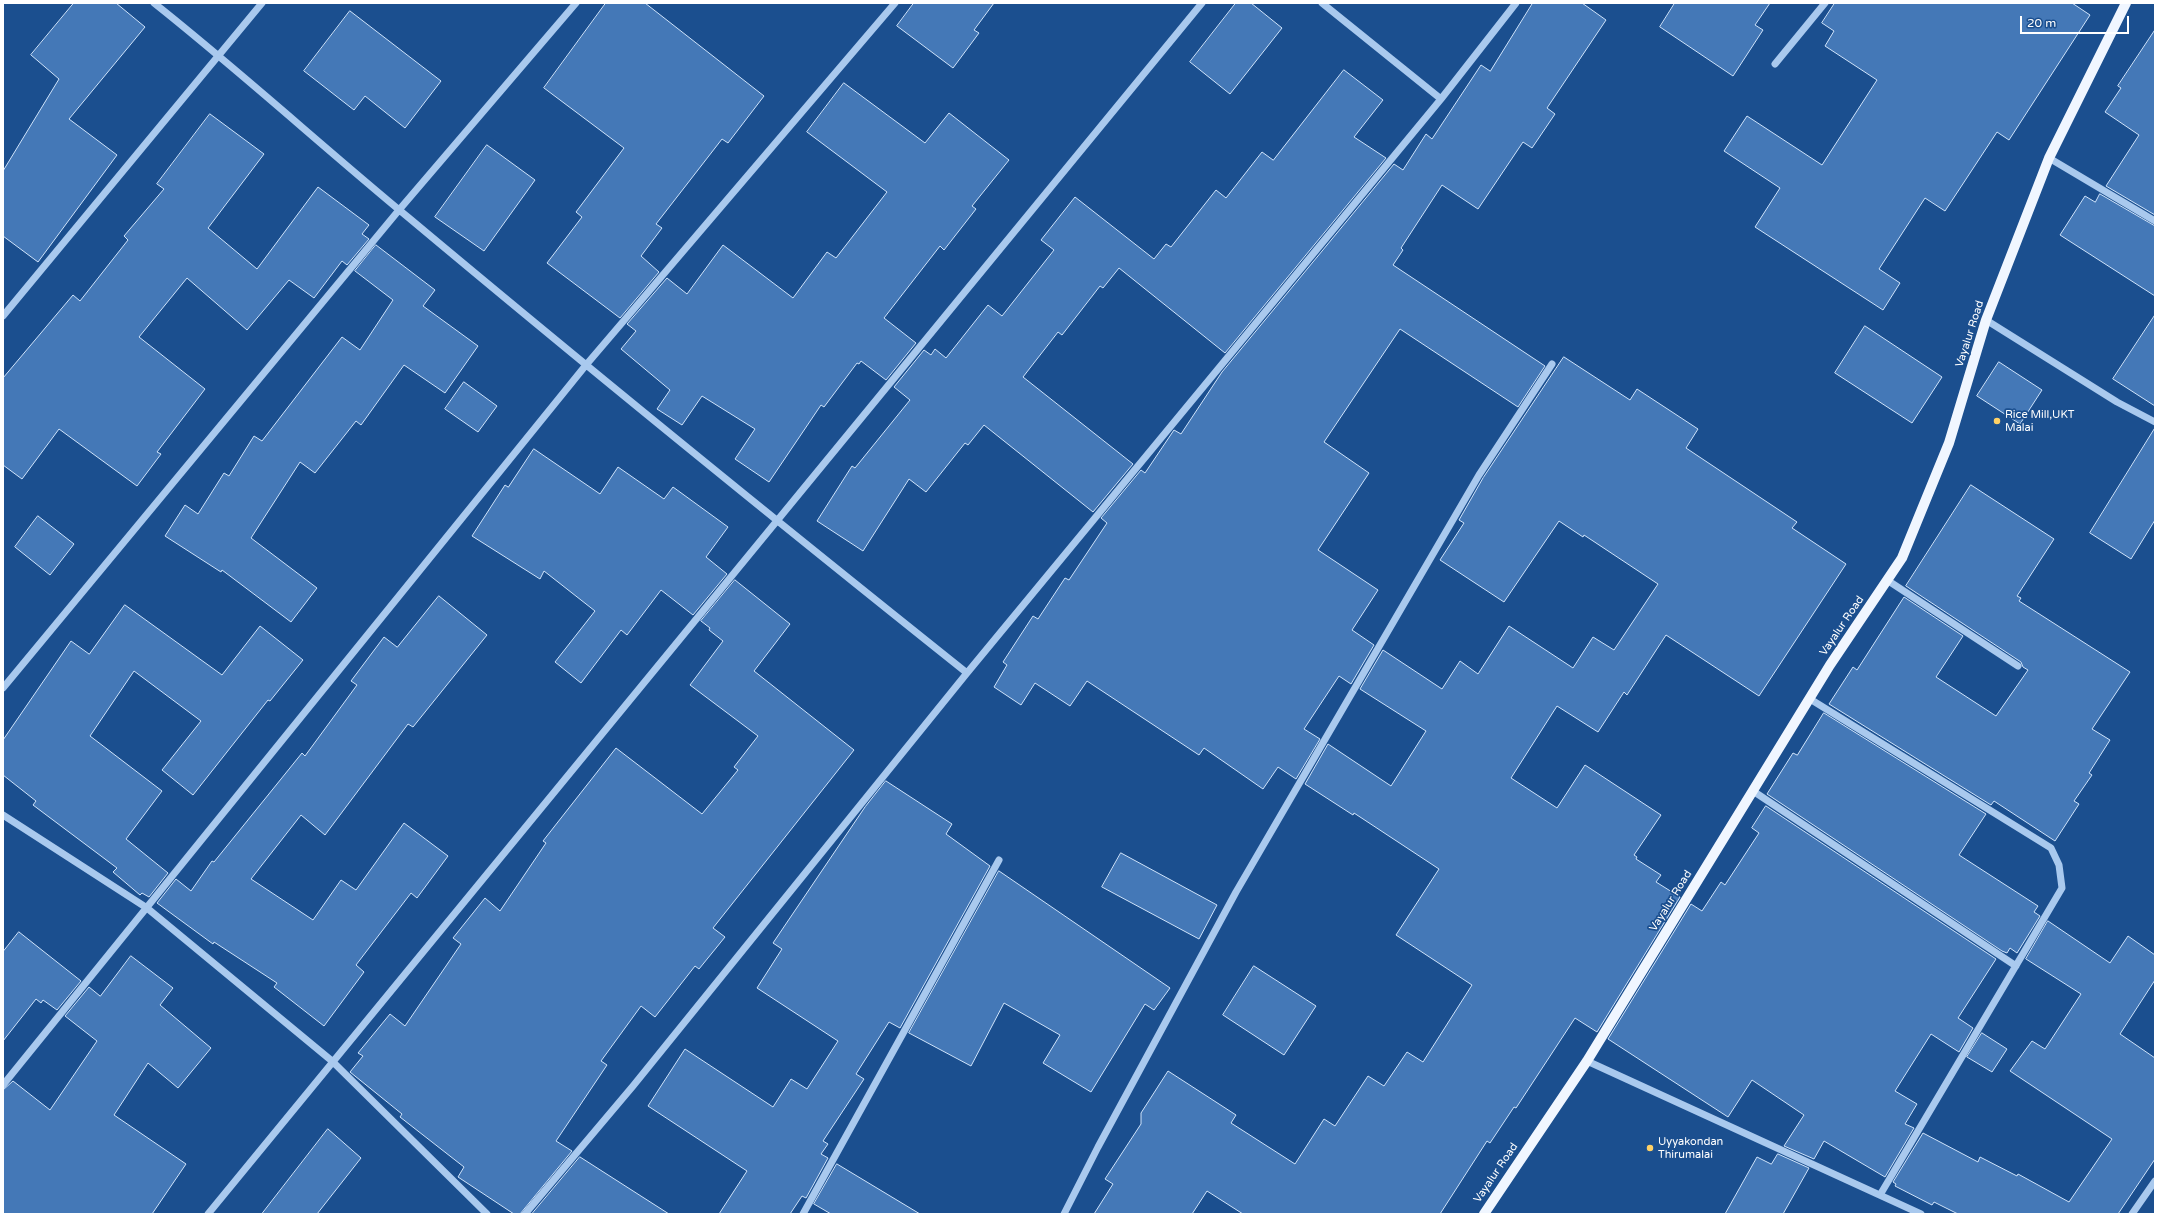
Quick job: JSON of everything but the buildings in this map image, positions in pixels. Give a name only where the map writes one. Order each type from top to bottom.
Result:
[{"type":"main road","name":"Vayalur Road","points":[[1484,1214],[1587,1060],[1810,698],[1902,558],[1949,444],[1986,320],[2049,158],[2126,3]]},
{"type":"street","points":[[154,3],[219,55],[399,210],[586,365],[777,522],[967,673]]},
{"type":"street","points":[[3,316],[262,3]]},
{"type":"street","points":[[3,688],[399,210],[576,3]]},
{"type":"street","points":[[3,1085],[586,365],[895,3]]},
{"type":"street","points":[[208,1214],[332,1061],[777,522],[1202,3]]},
{"type":"street","points":[[1322,3],[1441,99]]},
{"type":"street","points":[[524,1214],[633,1086],[967,673],[1441,99],[1516,3]]},
{"type":"street","points":[[1775,64],[1825,3]]},
{"type":"street","points":[[2049,158],[2155,221]]},
{"type":"street","points":[[1986,320],[2117,402],[2155,422]]},
{"type":"street","points":[[1064,1214],[1098,1147],[1236,892],[1479,475],[1552,364]]},
{"type":"street","points":[[1887,580],[2018,666]]},
{"type":"street","points":[[1810,698],[2051,848],[2059,864],[2062,888],[1880,1195]]},
{"type":"street","points":[[1753,791],[2016,966]]},
{"type":"street","points":[[3,815],[147,908],[332,1061],[487,1214]]},
{"type":"street","points":[[803,1214],[999,860]]},
{"type":"street","points":[[1587,1060],[1921,1214]]},
{"type":"street","points":[[2132,1214],[2155,1181]]},
{"type":"place","name":"Rice Mill,UKT Malai","points":[[1997,421]]},
{"type":"place","name":"Uyyakondan Thirumalai","points":[[1650,1148]]}]
